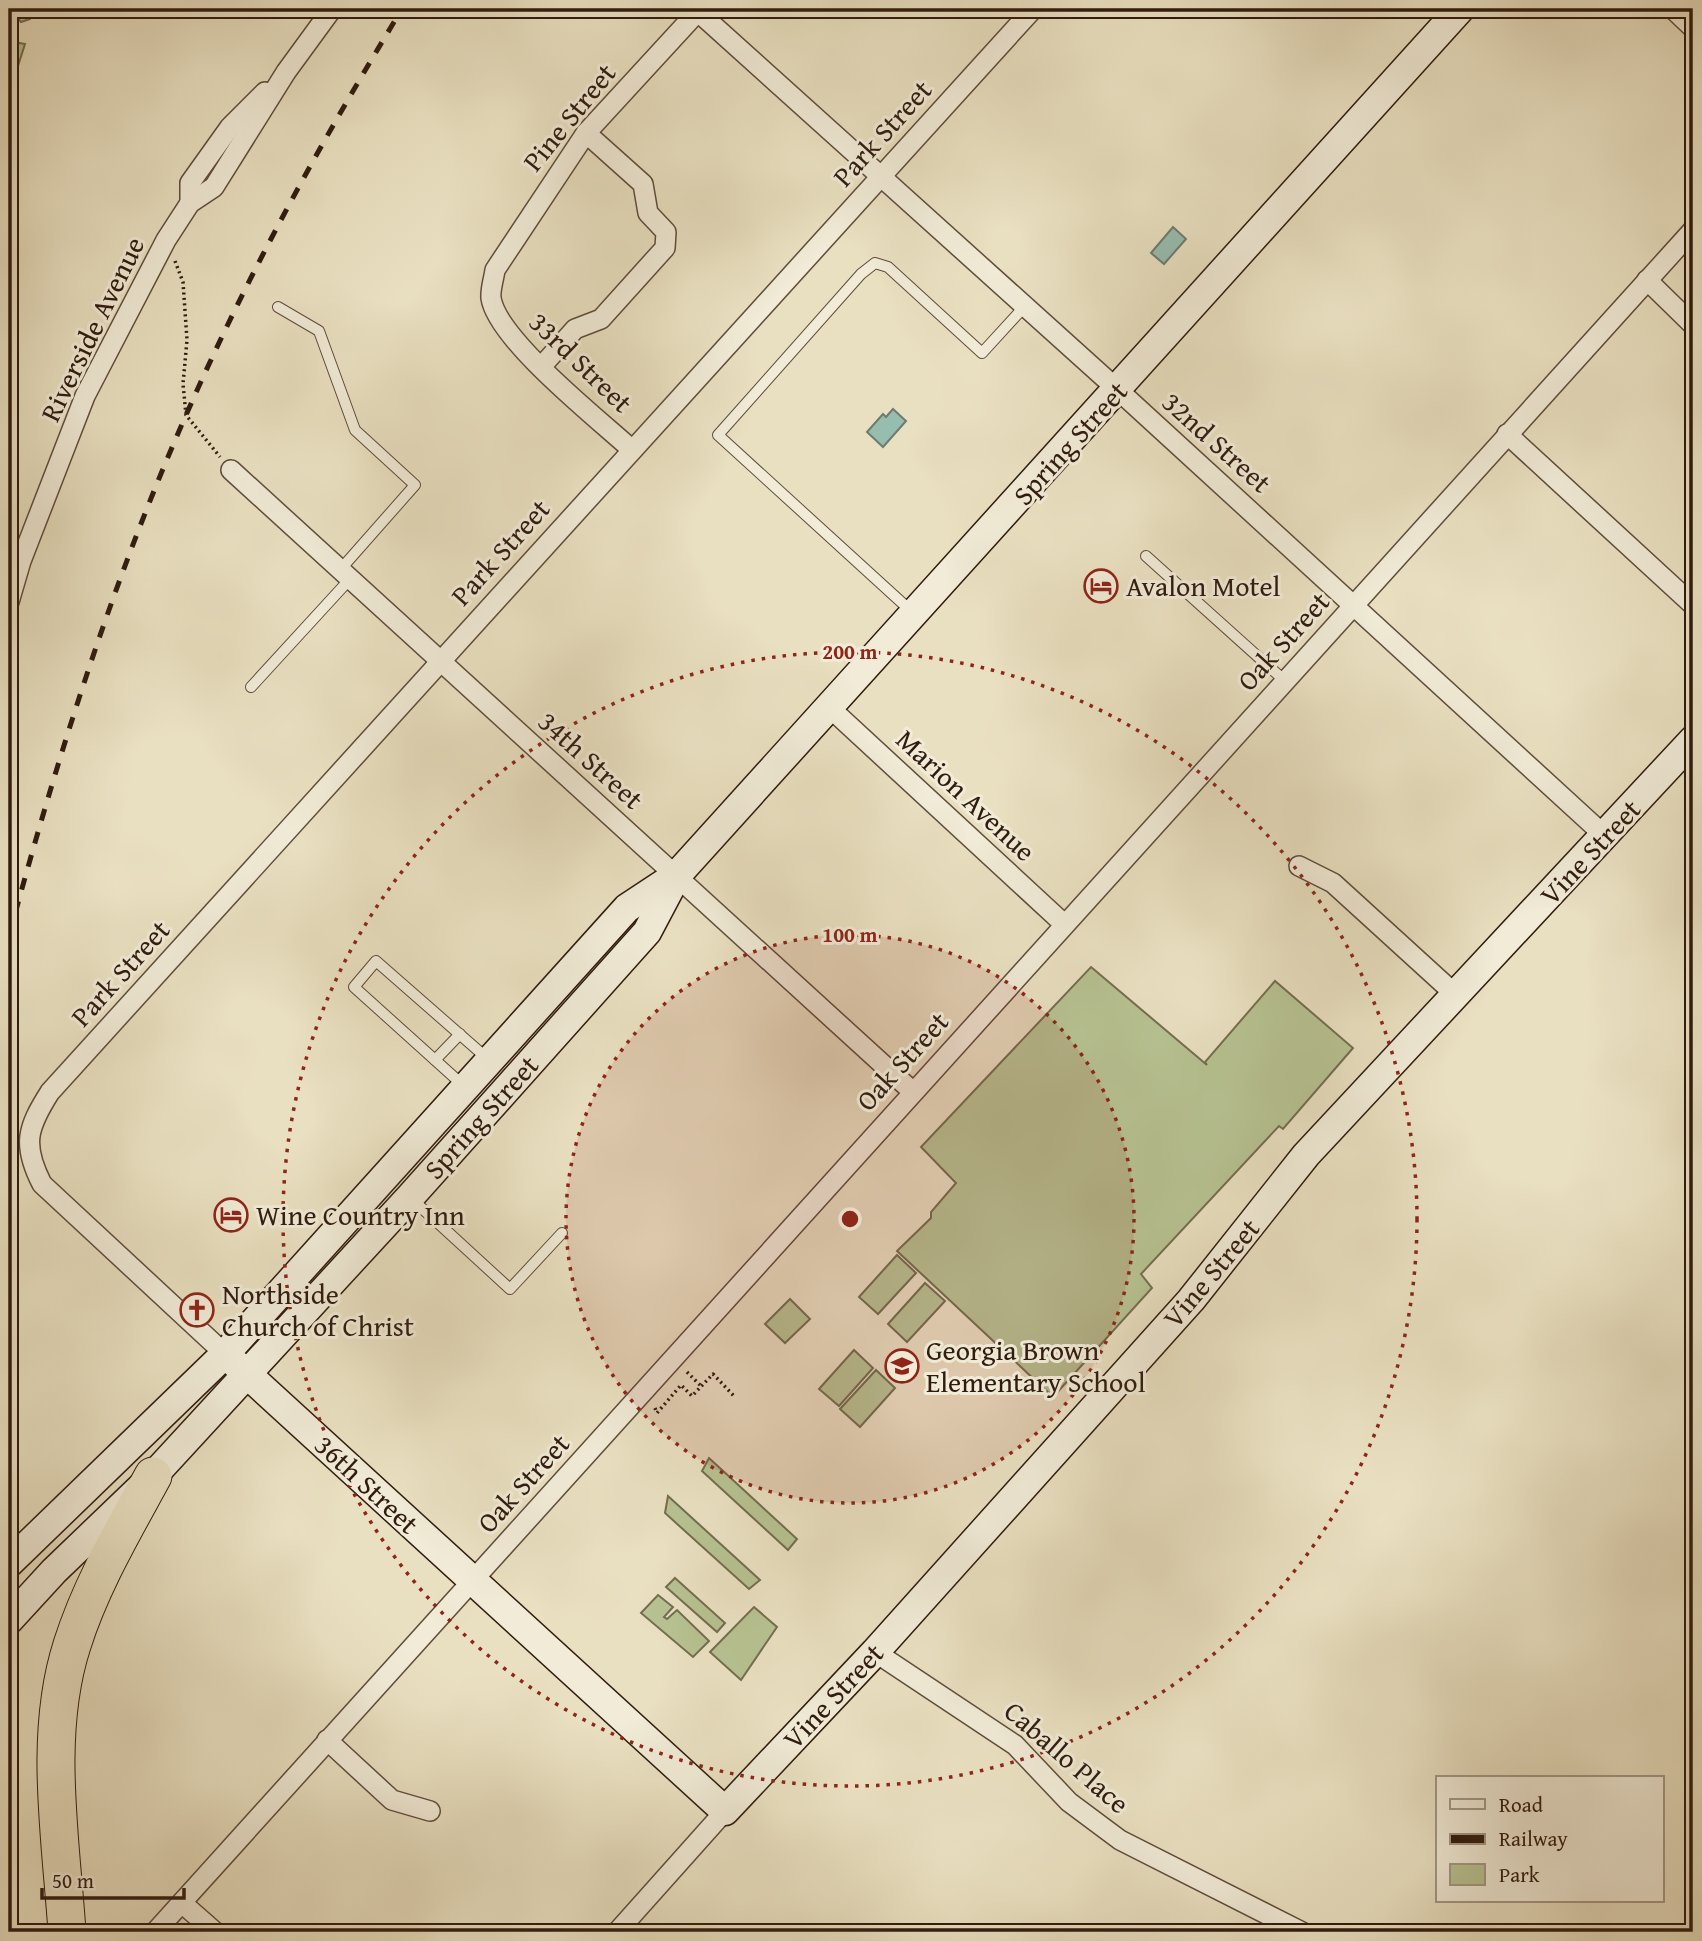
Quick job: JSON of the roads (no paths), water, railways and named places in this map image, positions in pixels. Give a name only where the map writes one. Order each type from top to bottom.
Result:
[{"type":"highway","points":[[67,1932],[58,1803],[59,1706],[71,1647],[89,1599],[153,1476]]},
{"type":"main road","name":"Spring Street","points":[[9,1620],[54,1572],[153,1476],[410,1197],[647,932],[677,875],[1460,9]]},
{"type":"main road","name":"Vine Street","points":[[725,1811],[875,1652],[1191,1300],[1306,1155],[1693,740]]},
{"type":"main road","name":"Spring Street","points":[[9,1563],[225,1354],[627,908],[677,875]]},
{"type":"main road","name":"36th Street","points":[[225,1354],[725,1811]]},
{"type":"street","name":"Riverside Avenue","points":[[9,602],[21,561],[85,396],[166,240],[190,203],[214,187],[286,72],[332,9]]},
{"type":"street","name":"Park Street","points":[[27,1144],[36,1115],[50,1092],[1033,9]]},
{"type":"street","points":[[1672,9],[1693,28]]},
{"type":"street","name":"32nd Street","points":[[697,10],[1118,390],[1605,836]]},
{"type":"street","name":"Pine Street","points":[[495,271],[586,132],[697,10]]},
{"type":"street","points":[[541,367],[575,330],[601,319],[665,248],[666,232],[648,213],[643,184],[586,132]]},
{"type":"street","name":"Oak Street","points":[[155,1932],[912,1091],[1693,230]]},
{"type":"street","name":"33rd Street","points":[[495,271],[491,297],[505,329],[541,367],[631,449]]},
{"type":"street","points":[[1647,280],[1693,326]]},
{"type":"street","points":[[1507,434],[1693,605]]},
{"type":"street","name":"34th Street","points":[[231,470],[912,1091]]},
{"type":"street","name":"Marion Avenue","points":[[829,707],[1064,924]]},
{"type":"street","points":[[1299,866],[1333,883],[1457,996]]},
{"type":"street","name":"36th Street","points":[[27,1144],[32,1164],[42,1184],[59,1203],[225,1354]]},
{"type":"street","name":"Caballo Place","points":[[875,1652],[1015,1745],[1069,1802],[1094,1823],[1120,1840],[1302,1932]]},
{"type":"street","points":[[327,1740],[392,1800],[430,1811]]},
{"type":"street","name":"Vine Street","points":[[617,1932],[725,1811]]},
{"type":"street","points":[[182,1903],[215,1932]]},
{"type":"lane","points":[[914,613],[718,435],[861,274],[875,263],[888,267],[982,353],[1025,306]]},
{"type":"lane","points":[[251,687],[345,575],[415,485],[355,430],[318,331],[278,307]]},
{"type":"lane","points":[[1146,556],[1285,681]]},
{"type":"lane","points":[[466,1087],[354,987],[376,961],[490,1060]]},
{"type":"lane","points":[[435,1060],[460,1034]]},
{"type":"lane","points":[[410,1197],[510,1289],[562,1233]]},
{"type":"water","points":[[1173,227],[1186,239],[1164,264],[1151,253]]},
{"type":"water","points":[[893,409],[906,421],[883,447],[867,432],[883,414],[886,417]]},
{"type":"railway","points":[[9,936],[46,803],[88,672],[159,478],[210,362],[260,259],[343,108],[402,9]]},
{"type":"place","name":"Avalon Motel","points":[[1101,586]]},
{"type":"place","name":"Wine Country Inn","points":[[231,1215]]},
{"type":"place","name":"Northside Church of Christ","points":[[197,1310]]},
{"type":"place","name":"Georgia Brown Elementary School","points":[[902,1366]]}]
